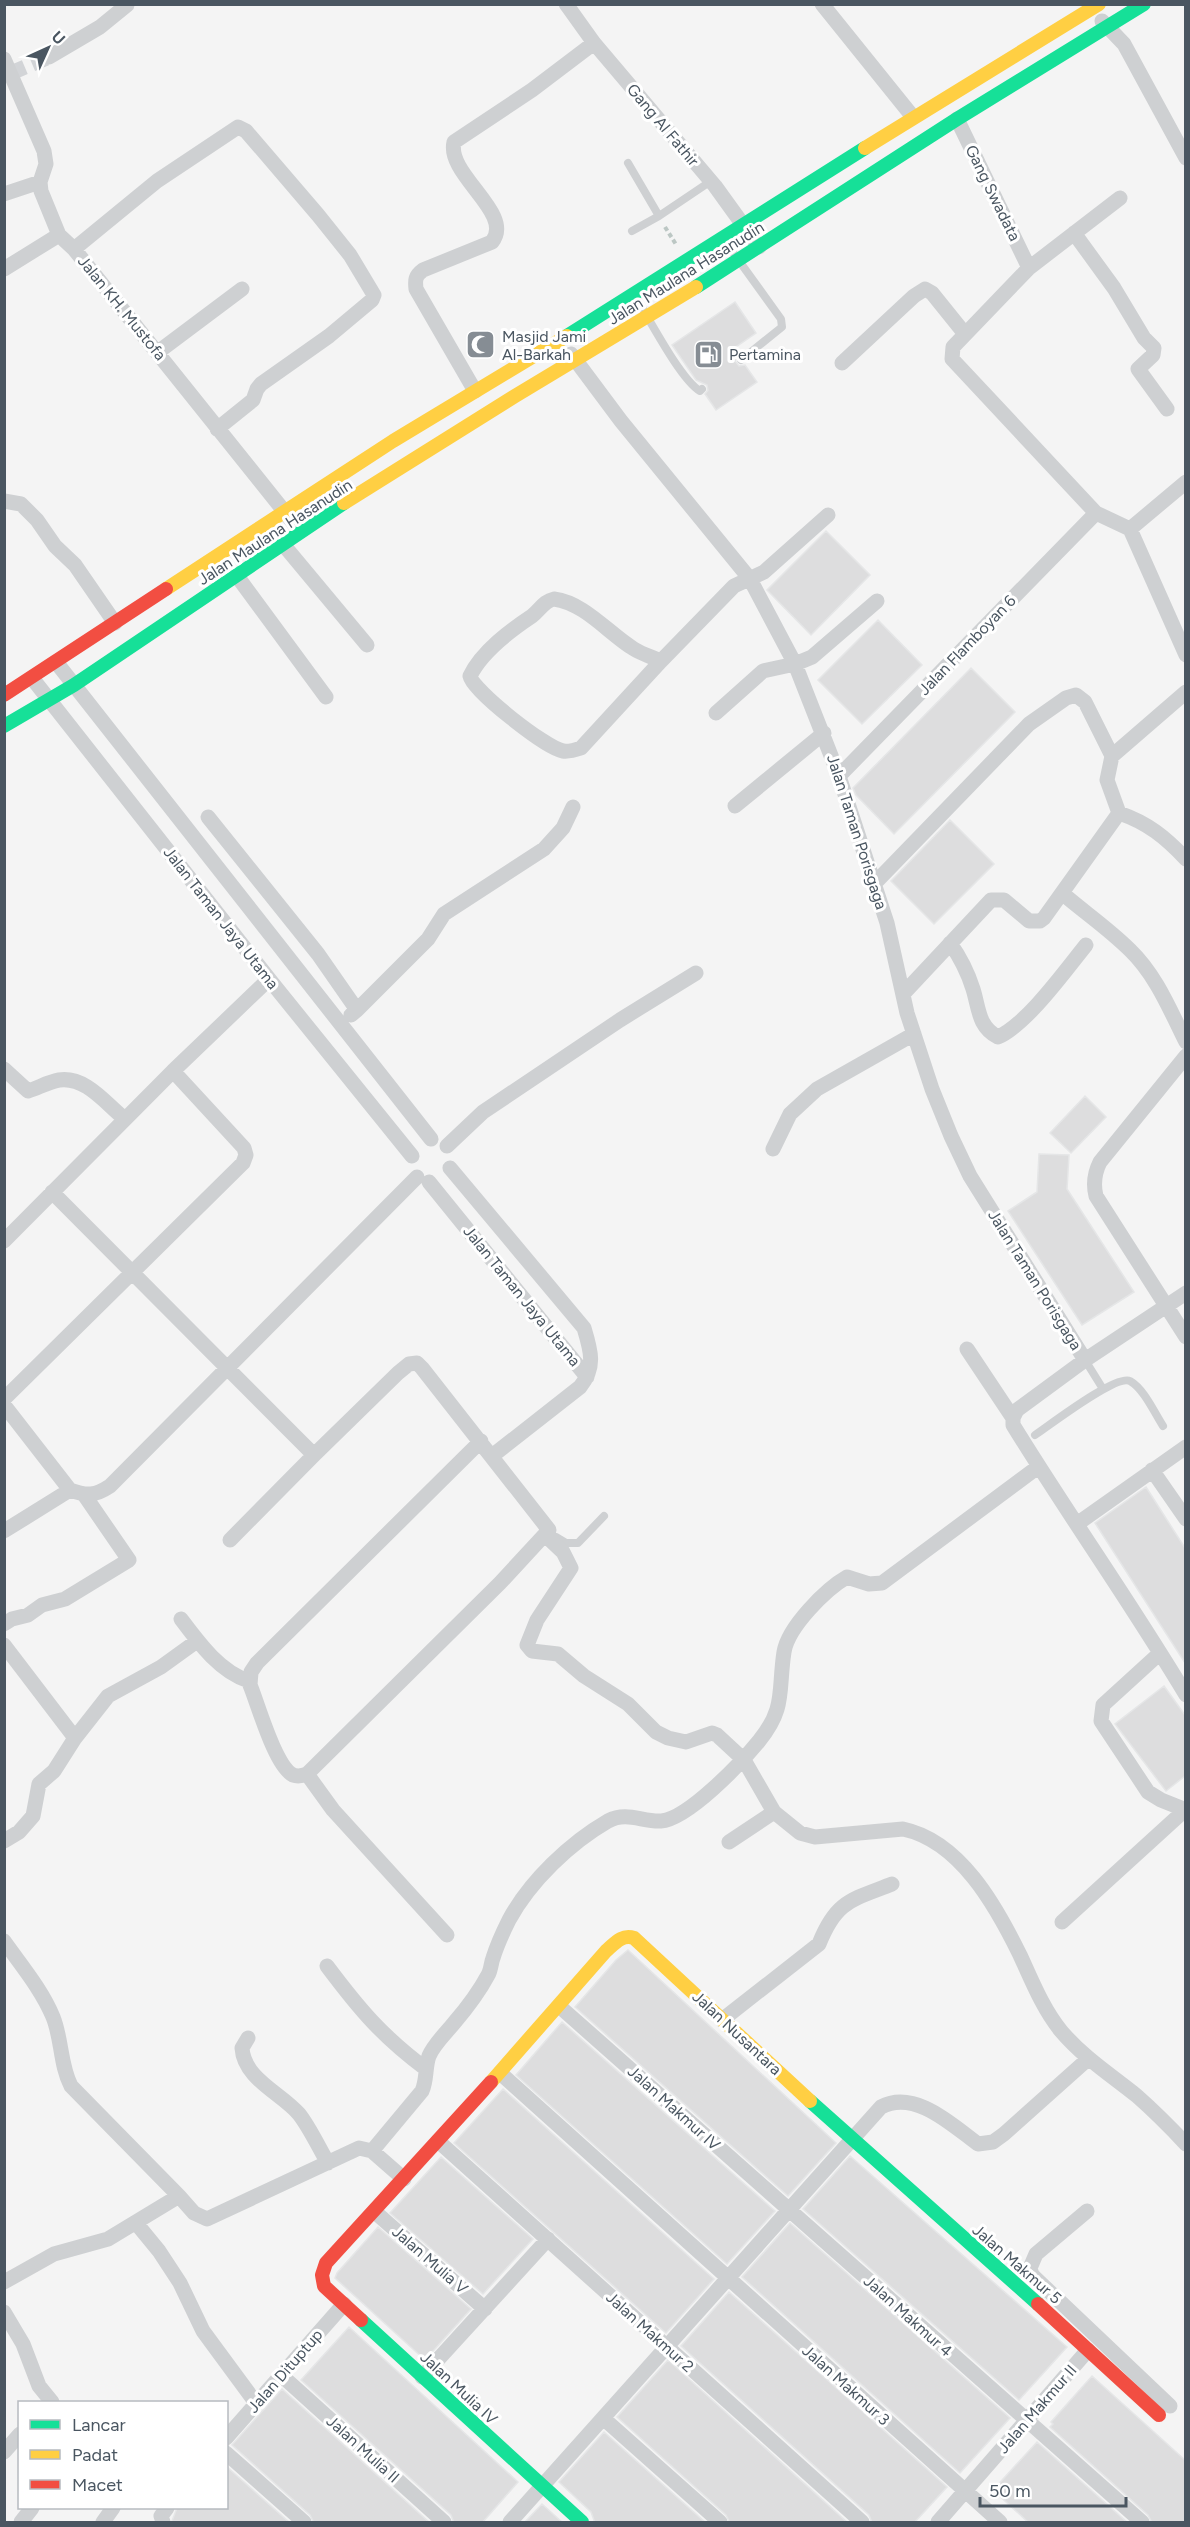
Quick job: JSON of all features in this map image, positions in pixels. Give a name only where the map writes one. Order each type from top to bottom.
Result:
[{"type":"street","points":[[49,57],[100,27],[127,4]]},
{"type":"street","name":"Gang Al Fathir","points":[[566,4],[594,43],[713,184],[759,247]]},
{"type":"street","points":[[822,4],[908,110]]},
{"type":"street","name":"Jalan Maulana Hasanudin","points":[[4,726],[74,685],[300,531],[576,360],[649,318],[957,119],[1144,4]]},
{"type":"street","points":[[1092,6],[1108,28],[1124,44],[1185,159]]},
{"type":"street","name":"Jalan Maulana Hasanudin","points":[[4,695],[56,662],[113,620],[281,507],[635,295],[867,146],[908,110],[1092,6]]},
{"type":"street","points":[[475,390],[416,289],[416,277],[419,273],[492,243],[497,236],[498,230],[487,205],[460,168],[453,152],[454,142],[532,90],[594,43]]},
{"type":"street","name":"Jalan KH. Mustofa","points":[[4,59],[44,151],[46,164],[40,182],[59,235],[74,249],[158,352],[300,531]]},
{"type":"street","name":"Gang Swadata","points":[[957,119],[1029,268]]},
{"type":"street","points":[[74,249],[157,181],[238,127],[246,131],[318,215],[366,279],[374,295],[372,300],[329,336],[261,384],[254,400],[217,429]]},
{"type":"street","points":[[867,146],[881,168]]},
{"type":"street","points":[[4,194],[40,182]]},
{"type":"street","points":[[1120,198],[1029,268],[965,334],[951,352],[955,364],[1096,513],[1130,528],[1185,655]]},
{"type":"street","points":[[1074,233],[1114,288],[1144,338],[1154,348],[1153,355],[1138,369],[1167,409]]},
{"type":"street","points":[[4,269],[59,235]]},
{"type":"street","points":[[158,352],[243,289]]},
{"type":"street","points":[[842,363],[914,296],[925,290],[932,293],[965,334]]},
{"type":"street","name":"Jalan Taman Porisgaga","points":[[561,339],[625,426],[750,579],[795,664],[824,733],[887,923],[903,994],[932,1089],[970,1176],[1085,1360]]},
{"type":"street","points":[[1130,528],[1185,482]]},
{"type":"street","points":[[4,501],[21,504],[28,510],[55,546],[75,565],[113,620]]},
{"type":"street","name":"Jalan Flamboyan 6","points":[[839,777],[1096,513]]},
{"type":"street","points":[[661,661],[634,649],[612,631],[578,609],[554,599],[546,602],[540,609],[505,634],[470,676],[473,683],[487,697],[547,744],[560,750],[571,751],[581,748],[734,586],[764,572],[828,515]]},
{"type":"street","points":[[282,543],[367,645]]},
{"type":"street","points":[[237,576],[326,697]]},
{"type":"street","points":[[716,713],[763,671],[795,664],[812,657],[877,601]]},
{"type":"street","name":"Jalan Taman Jaya Utama","points":[[56,662],[299,968],[431,1139]]},
{"type":"street","name":"Jalan Taman Jaya Utama","points":[[32,678],[412,1156]]},
{"type":"street","points":[[1185,692],[1112,756],[1107,780],[1119,813],[1151,826],[1185,859]]},
{"type":"street","points":[[874,884],[1029,724],[1066,698],[1076,695],[1085,702],[1112,756]]},
{"type":"street","points":[[735,806],[824,733]]},
{"type":"street","points":[[341,1023],[428,939],[444,914],[544,849],[563,828],[573,807]]},
{"type":"street","points":[[903,994],[991,900],[1004,900],[1029,921],[1035,922],[1044,918],[1119,813]]},
{"type":"street","points":[[208,817],[318,954],[357,1010]]},
{"type":"street","points":[[211,858],[230,844]]},
{"type":"street","points":[[1062,893],[1130,950],[1162,993],[1185,1042]]},
{"type":"street","points":[[950,943],[958,954],[974,990],[983,1024],[998,1037],[1010,1030],[1041,999],[1086,945]]},
{"type":"street","points":[[299,968],[318,954]]},
{"type":"street","points":[[447,1146],[483,1112],[620,1020],[696,973]]},
{"type":"street","points":[[4,1241],[173,1071],[269,979]]},
{"type":"street","points":[[773,1149],[790,1114],[817,1089],[914,1034]]},
{"type":"street","points":[[1185,1056],[1100,1162],[1095,1175],[1096,1196],[1185,1336]]},
{"type":"street","points":[[4,1069],[28,1091],[56,1081],[76,1081],[87,1087],[125,1119]]},
{"type":"street","points":[[4,1399],[243,1163],[246,1155],[237,1140],[173,1071]]},
{"type":"street","points":[[4,1405],[70,1491],[85,1496],[97,1495],[110,1486],[227,1367],[423,1179],[438,1179],[450,1168],[452,1162],[447,1146],[431,1139],[420,1145],[412,1156],[412,1165],[423,1179]]},
{"type":"street","name":"Jalan Taman Jaya Utama","points":[[450,1168],[584,1328],[590,1351],[590,1367],[587,1377]]},
{"type":"street","name":"Jalan Taman Jaya Utama","points":[[423,1179],[587,1377]]},
{"type":"street","points":[[52,1192],[314,1455]]},
{"type":"street","points":[[1012,1418],[1017,1410],[1085,1360],[1185,1293]]},
{"type":"street","points":[[967,1349],[1012,1418],[1038,1467],[1077,1524],[1185,1695]]},
{"type":"street","points":[[230,1540],[398,1373],[410,1364],[417,1363],[481,1441],[563,1552],[571,1568],[537,1620],[527,1645],[532,1651],[558,1654],[584,1676],[628,1704],[656,1732],[677,1742],[687,1743],[712,1733],[717,1734],[744,1760],[774,1812],[784,1822],[809,1837],[903,1829],[917,1832],[949,1853],[979,1885],[993,1906],[1052,2019],[1088,2059],[1138,2097],[1185,2144]]},
{"type":"street","points":[[492,1456],[580,1387],[587,1377]]},
{"type":"street","points":[[481,1441],[257,1663],[251,1672],[249,1681],[279,1759],[291,1774],[299,1777],[307,1774],[500,1583],[547,1532]]},
{"type":"street","points":[[1077,1524],[1185,1447]]},
{"type":"street","points":[[372,2151],[422,2091],[433,2049],[458,2019],[489,1974],[510,1919],[534,1884],[567,1852],[609,1821],[631,1816],[660,1821],[671,1819],[710,1790],[744,1760],[771,1726],[777,1712],[782,1685],[784,1650],[792,1632],[835,1584],[847,1577],[869,1584],[882,1583],[1038,1467]]},
{"type":"street","points":[[1152,1470],[1185,1519]]},
{"type":"street","points":[[4,1531],[70,1491]]},
{"type":"street","points":[[4,1624],[12,1619],[28,1616],[42,1605],[65,1599],[129,1560],[85,1496]]},
{"type":"street","points":[[181,1619],[197,1641],[226,1669],[238,1678],[249,1681]]},
{"type":"street","points":[[4,1841],[19,1832],[33,1816],[39,1785],[54,1771],[75,1738],[108,1696],[161,1667],[197,1641]]},
{"type":"street","points":[[4,1645],[75,1738]]},
{"type":"street","points":[[1062,1922],[1185,1810],[1148,1792],[1101,1721],[1103,1705],[1160,1653]]},
{"type":"street","points":[[307,1774],[340,1818],[447,1935]]},
{"type":"street","points":[[729,1842],[774,1812]]},
{"type":"street","points":[[722,2020],[819,1944],[826,1927],[845,1902],[892,1884]]},
{"type":"street","name":"Jalan Nusantara","points":[[559,2006],[618,1940],[627,1936],[634,1938],[852,2140]]},
{"type":"street","points":[[4,1941],[46,2001],[53,2016],[63,2051],[65,2072],[71,2086],[194,2213],[207,2219],[359,2148],[372,2151],[404,2179]]},
{"type":"street","points":[[327,1966],[368,2019],[389,2041],[426,2069]]},
{"type":"street","points":[[375,2212],[559,2006]]},
{"type":"street","name":"Jalan Makmur IV","points":[[559,2006],[789,2210]]},
{"type":"street","points":[[248,2038],[242,2048],[245,2062],[268,2089],[299,2115],[328,2163]]},
{"type":"street","points":[[510,2523],[726,2278],[881,2107],[891,2102],[902,2101],[927,2109],[978,2144],[993,2142],[1088,2059]]},
{"type":"street","points":[[500,2073],[726,2278]]},
{"type":"street","name":"Jalan Makmur 5","points":[[852,2140],[1095,2349]]},
{"type":"street","name":"Jalan Makmur 2","points":[[438,2141],[862,2523]]},
{"type":"street","points":[[4,2282],[54,2254],[108,2239],[179,2196]]},
{"type":"street","name":"Jalan Makmur 4","points":[[789,2210],[1142,2523]]},
{"type":"street","points":[[1087,2211],[1036,2254],[1030,2268],[1032,2275],[1095,2349],[1164,2410]]},
{"type":"street","name":"Jalan Mulia IV","points":[[375,2212],[326,2263],[321,2280],[324,2286],[582,2523]]},
{"type":"street","name":"Jalan Mulia V","points":[[375,2212],[484,2309]]},
{"type":"street","points":[[136,2223],[159,2251],[180,2283],[203,2331],[256,2403]]},
{"type":"street","points":[[422,2377],[549,2239]]},
{"type":"street","name":"Jalan Makmur 3","points":[[726,2278],[999,2523]]},
{"type":"street","name":"Jalan Dituptup","points":[[228,2436],[344,2304]]},
{"type":"street","points":[[4,2312],[23,2344],[39,2386],[49,2401]]},
{"type":"street","name":"Jalan Makmur II","points":[[938,2523],[1095,2349]]},
{"type":"street","name":"Jalan Mulia II","points":[[281,2375],[444,2523]]},
{"type":"street","points":[[603,2418],[720,2523]]},
{"type":"street","points":[[4,2452],[18,2436]]},
{"type":"street","points":[[228,2455],[304,2523]]},
{"type":"street","points":[[21,2523],[31,2509]]},
{"type":"street","points":[[103,2523],[112,2509]]},
{"type":"lane","points":[[628,163],[659,216]]},
{"type":"lane","points":[[632,231],[713,184]]},
{"type":"lane","points":[[723,238],[781,319],[782,327],[741,360]]},
{"type":"lane","points":[[635,295],[678,365],[696,388],[700,391],[702,389]]},
{"type":"lane","points":[[1085,1360],[1103,1389]]},
{"type":"lane","points":[[1035,1435],[1116,1382],[1130,1382],[1139,1390],[1163,1426]]},
{"type":"lane","points":[[547,1532],[566,1544],[578,1543],[604,1516]]},
{"type":"path","points":[[664,225],[680,251]]},
{"type":"building","name":"Pertamina","points":[[735,302],[756,333],[733,349],[738,355],[735,361],[739,366],[745,365],[757,382],[716,410],[705,394],[708,390],[707,385],[696,380],[672,345]]},
{"type":"building","points":[[826,531],[870,575],[811,635],[767,590]]},
{"type":"building","points":[[878,620],[922,665],[862,724],[818,680]]},
{"type":"building","points":[[971,668],[1015,712],[894,834],[856,795],[853,788]]},
{"type":"building","points":[[950,820],[994,864],[934,924],[891,881]]},
{"type":"building","points":[[1085,1096],[1106,1117],[1071,1153],[1050,1133]]},
{"type":"building","points":[[1039,1154],[1069,1155],[1067,1189],[1134,1292],[1082,1325],[1008,1211],[1037,1192]]},
{"type":"building","points":[[1146,1487],[1185,1548],[1185,1663],[1095,1523]]},
{"type":"building","points":[[1164,1686],[1185,1715],[1185,1776],[1166,1791],[1115,1724]]},
{"type":"building","points":[[628,1950],[836,2143],[788,2196],[575,2007],[616,1960]]},
{"type":"building","points":[[562,2022],[775,2211],[727,2264],[516,2075]]},
{"type":"building","points":[[503,2089],[714,2279],[666,2333],[454,2143]]},
{"type":"building","points":[[850,2156],[1067,2347],[1019,2400],[803,2209]]},
{"type":"building","points":[[441,2157],[533,2239],[483,2294],[390,2213]]},
{"type":"building","points":[[790,2223],[1010,2418],[960,2473],[742,2277]]},
{"type":"building","points":[[378,2227],[471,2309],[425,2360],[335,2278]]},
{"type":"building","points":[[729,2292],[947,2487],[914,2523],[872,2523],[869,2515],[681,2346]]},
{"type":"building","points":[[349,2327],[518,2482],[482,2523],[454,2523],[451,2515],[301,2380]]},
{"type":"building","points":[[668,2360],[848,2523],[730,2523],[726,2515],[617,2417]]},
{"type":"building","points":[[1092,2376],[1185,2460],[1185,2523],[1152,2523],[1148,2515],[1050,2427],[1053,2424],[1051,2422]]},
{"type":"building","points":[[282,2389],[430,2523],[314,2523],[310,2515],[232,2445]]},
{"type":"building","points":[[604,2432],[706,2523],[595,2523],[591,2512],[559,2482]]},
{"type":"building","points":[[1037,2442],[1128,2523],[1029,2523],[993,2490]]},
{"type":"building","points":[[228,2468],[290,2523],[172,2521],[177,2509],[228,2509]]},
{"type":"building","points":[[542,2504],[563,2523],[524,2523]]},
{"type":"tunnel","points":[[11,73],[49,57]]},
{"type":"traffic: fast","points":[[696,287],[957,119],[1144,4]]},
{"type":"traffic: fast","points":[[567,336],[865,148]]},
{"type":"traffic: fast","points":[[4,726],[74,685],[344,503]]},
{"type":"traffic: fast","points":[[810,2101],[1038,2304]]},
{"type":"traffic: fast","points":[[361,2320],[582,2522]]},
{"type":"traffic: slow","points":[[865,148],[1099,4]]},
{"type":"traffic: slow","points":[[344,503],[696,287]]},
{"type":"traffic: slow","points":[[166,589],[393,441],[567,336]]},
{"type":"traffic: slow","points":[[491,2082],[606,1951],[619,1940],[630,1937],[634,1938],[810,2101]]},
{"type":"traffic: jam","points":[[4,695],[166,589]]},
{"type":"traffic: jam","points":[[361,2320],[324,2286],[322,2275],[326,2263],[491,2082]]},
{"type":"traffic: jam","points":[[1038,2304],[1159,2415]]},
{"type":"place","name":"Masjid Jami Al-Barkah","points":[[481,345]]},
{"type":"place","name":"Pertamina","points":[[708,354]]}]
